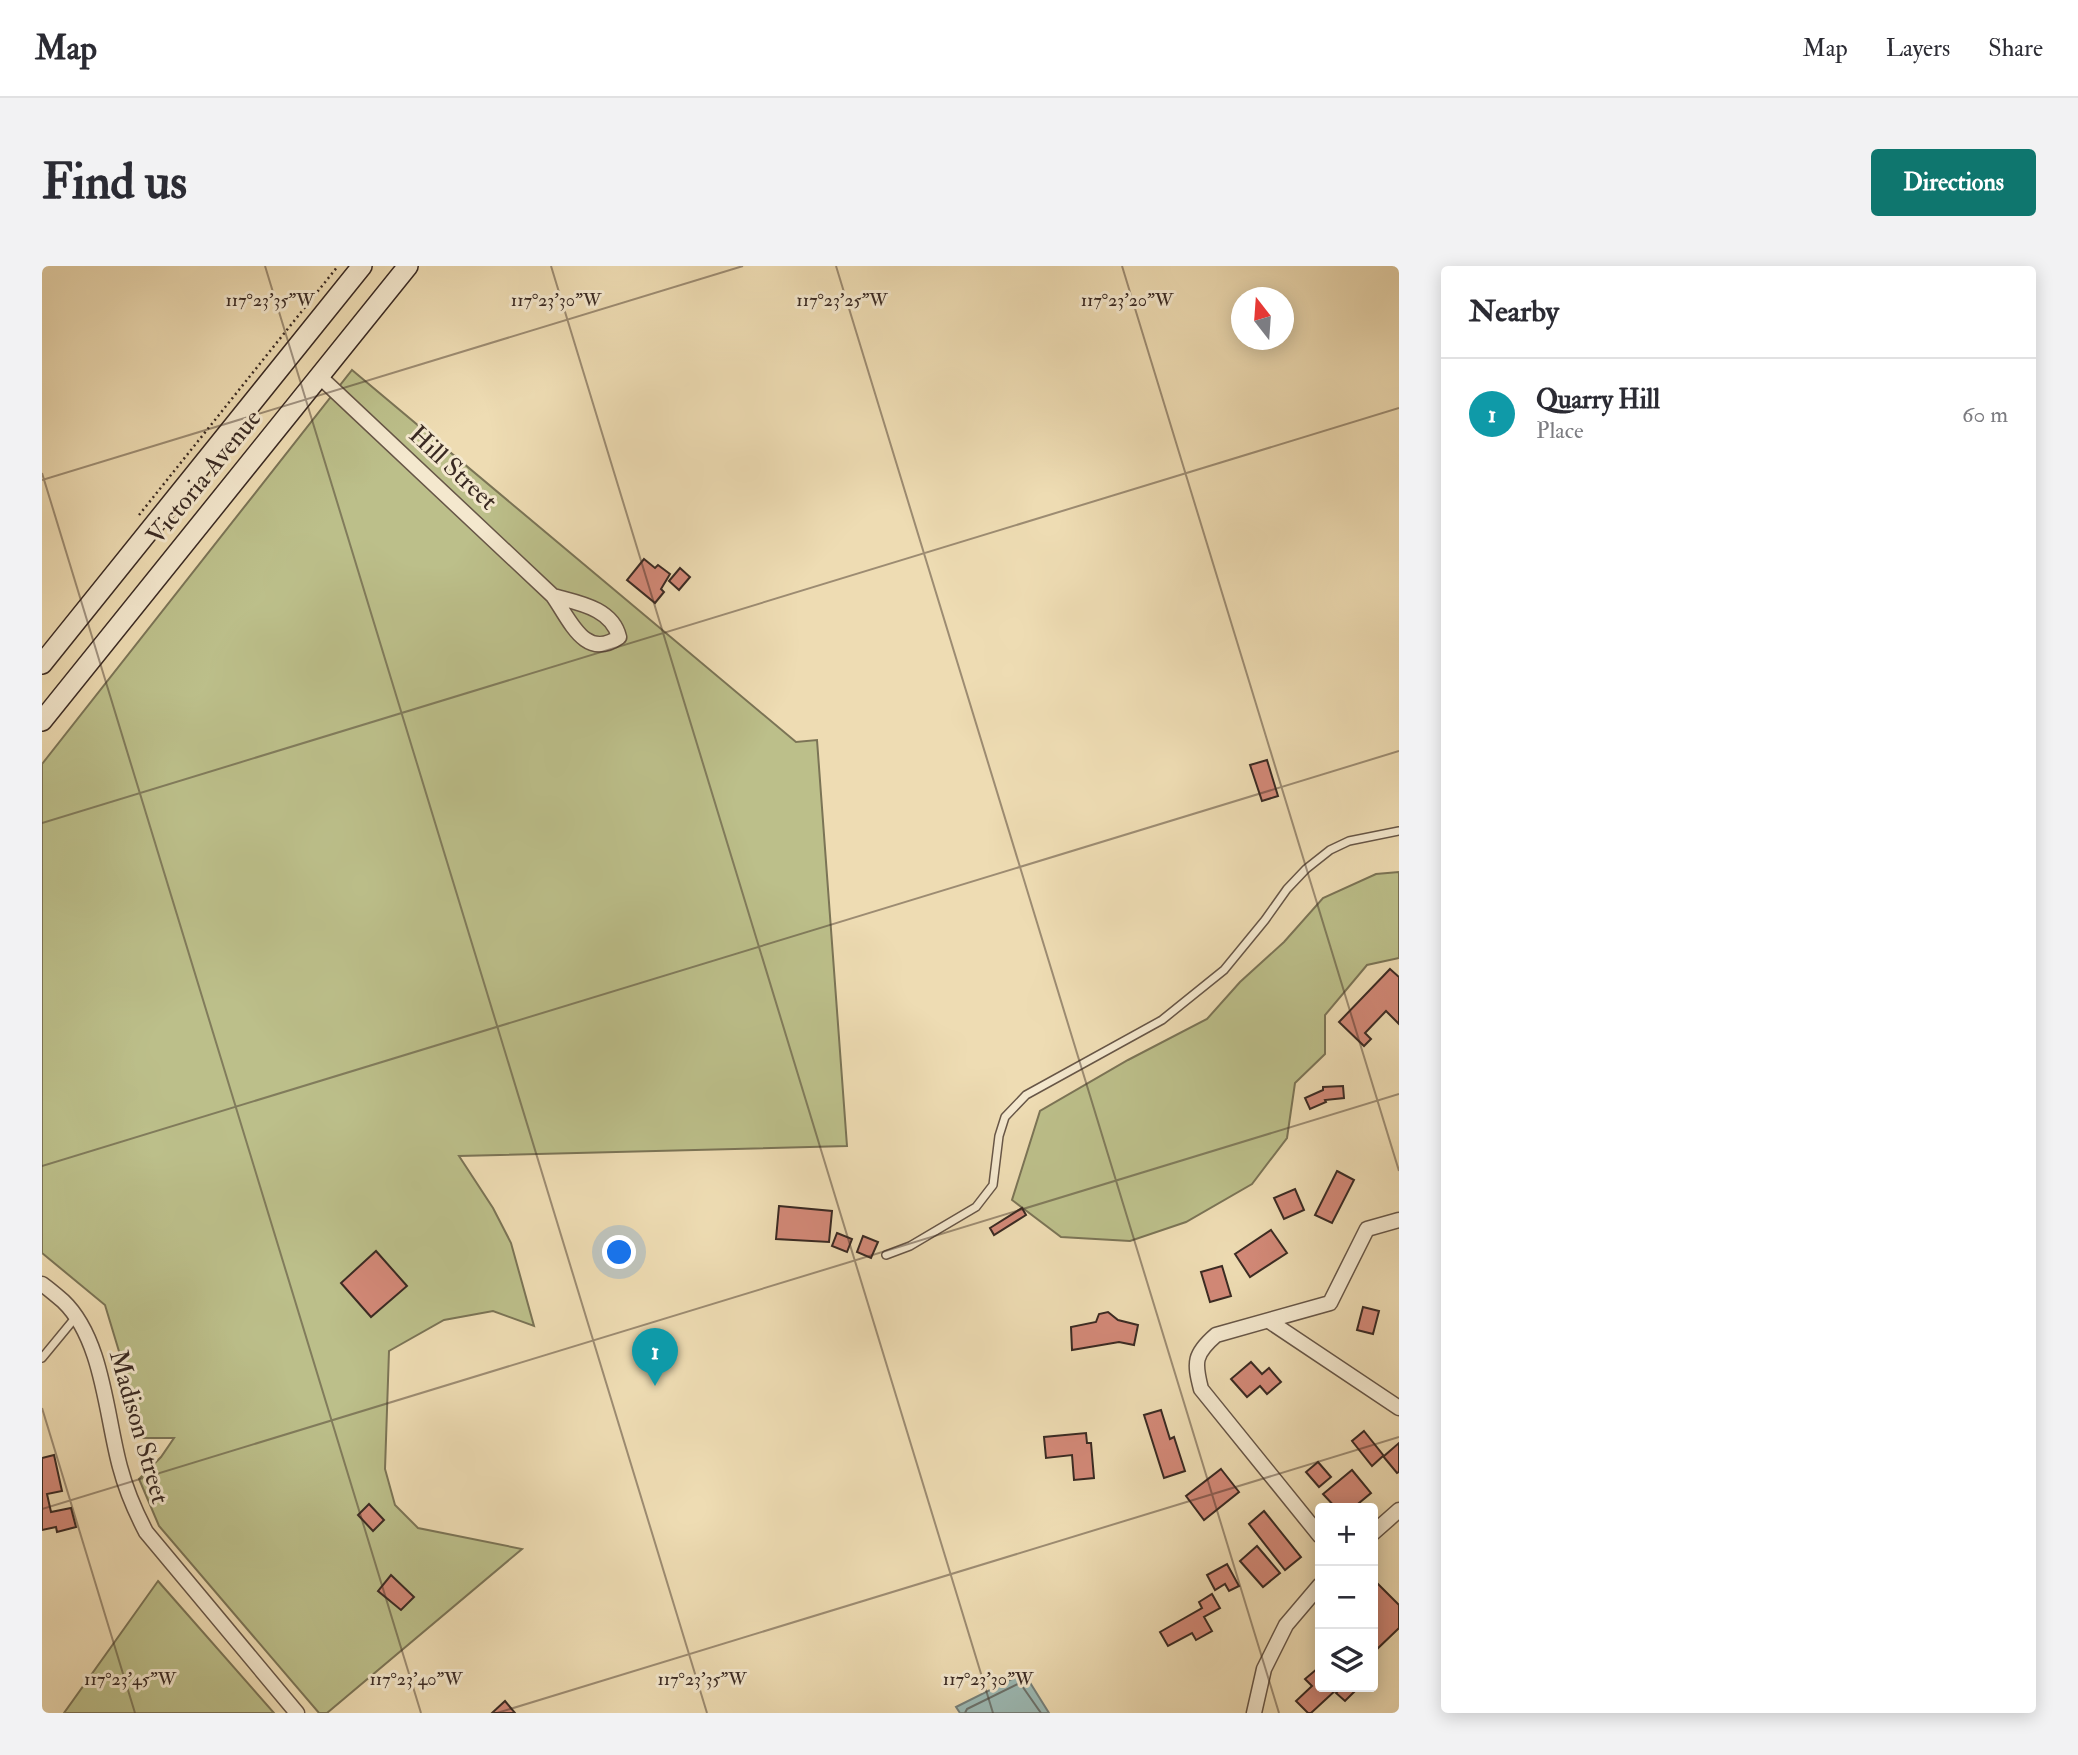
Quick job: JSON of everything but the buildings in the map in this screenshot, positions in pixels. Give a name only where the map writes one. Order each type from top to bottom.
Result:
[{"type":"main road","name":"Victoria Avenue","points":[[42,664],[362,266]]},
{"type":"main road","name":"Victoria Avenue","points":[[42,721],[408,266]]},
{"type":"street","name":"Hill Street","points":[[319,376],[553,596]]},
{"type":"street","points":[[1315,1530],[1201,1390],[1195,1369],[1202,1348],[1216,1335],[1330,1303],[1367,1229],[1399,1220]]},
{"type":"street","name":"Madison Street","points":[[42,1284],[65,1302],[83,1329],[100,1373],[120,1467],[132,1504],[146,1532],[297,1713]]},
{"type":"street","points":[[1269,1321],[1399,1408]]},
{"type":"street","points":[[1378,1529],[1399,1510]]},
{"type":"street","points":[[1254,1713],[1264,1670],[1286,1625],[1315,1590]]},
{"type":"lane","points":[[887,1255],[910,1245],[976,1207],[993,1185],[999,1136],[1005,1117],[1026,1095],[1162,1020],[1224,970],[1287,889],[1330,850],[1349,841],[1399,831]]},
{"type":"lane","points":[[42,1358],[75,1318]]},
{"type":"path","points":[[138,516],[338,266]]},
{"type":"green space","points":[[352,370],[796,742],[817,740],[847,1146],[459,1156],[493,1208],[511,1243],[534,1326],[493,1311],[444,1320],[389,1351],[385,1469],[395,1505],[418,1528],[522,1549],[327,1713],[319,1713],[159,1526],[139,1479],[161,1457],[174,1438],[137,1438],[121,1358],[105,1305],[42,1253],[42,764]]},
{"type":"green space","points":[[1399,872],[1399,958],[1367,965],[1325,1015],[1325,1054],[1295,1083],[1287,1138],[1252,1184],[1186,1222],[1130,1241],[1061,1237],[1012,1200],[1040,1111],[1128,1060],[1207,1019],[1240,982],[1284,942],[1323,898],[1376,874]]},
{"type":"green space","points":[[158,1581],[274,1713],[64,1713]]},
{"type":"water","points":[[1024,1673],[1049,1713],[960,1713],[956,1707]]},
{"type":"place","name":"Quarry Hill","points":[[655,1386]]}]
